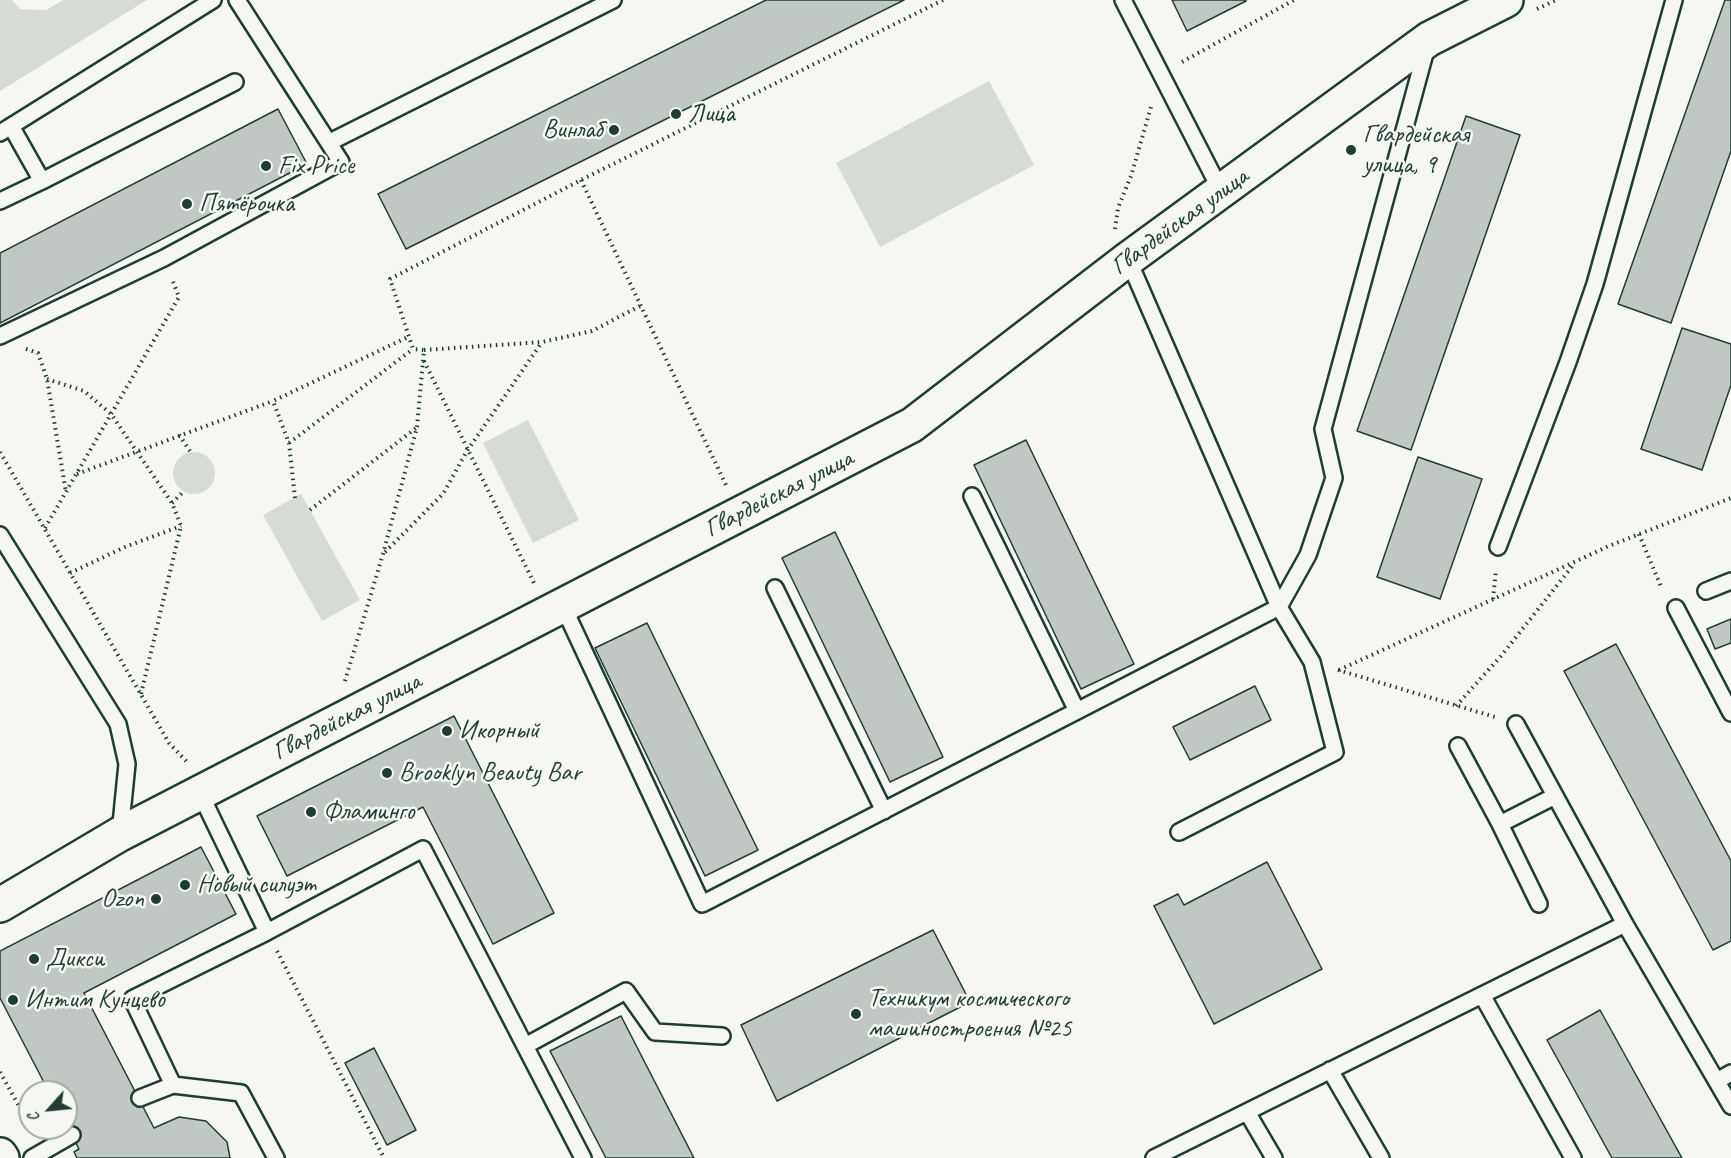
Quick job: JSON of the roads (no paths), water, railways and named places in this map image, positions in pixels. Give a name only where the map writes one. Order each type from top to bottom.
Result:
[{"type":"street","name":"Гвардейская улица","points":[[0,905],[120,834],[912,425],[1128,259],[1429,39],[1506,0]]},
{"type":"lane","points":[[42,181],[6,130],[213,0]]},
{"type":"lane","points":[[0,336],[164,258],[341,162],[237,0]]},
{"type":"lane","points":[[330,142],[613,0]]},
{"type":"lane","points":[[1124,0],[1221,191]]},
{"type":"lane","points":[[1498,547],[1595,284],[1674,0]]},
{"type":"lane","points":[[556,609],[702,904],[1279,607],[1308,555],[1334,478],[1323,429],[1429,39]]},
{"type":"lane","points":[[0,201],[236,82]]},
{"type":"lane","points":[[1128,259],[1279,607],[1312,662],[1335,752],[1179,832]]},
{"type":"lane","points":[[972,496],[1077,711]]},
{"type":"lane","points":[[0,535],[118,724],[127,764],[120,834]]},
{"type":"lane","points":[[1706,591],[1731,581]]},
{"type":"lane","points":[[775,588],[884,811]]},
{"type":"lane","points":[[1676,608],[1731,713]]},
{"type":"lane","points":[[1516,724],[1626,924],[1731,1106]]},
{"type":"lane","points":[[1458,746],[1539,904]]},
{"type":"lane","points":[[200,793],[267,932]]},
{"type":"lane","points":[[1500,824],[1555,795]]},
{"type":"lane","points":[[173,1084],[132,999],[267,932],[423,849],[583,1158]]},
{"type":"lane","points":[[1154,1158],[1626,924]]},
{"type":"lane","points":[[525,1046],[626,991],[656,1032],[722,1036]]},
{"type":"lane","points":[[1482,995],[1573,1158]]},
{"type":"lane","points":[[1330,1070],[1381,1158]]},
{"type":"lane","points":[[1717,1082],[1731,1073]]},
{"type":"lane","points":[[140,1098],[173,1084],[241,1093],[276,1158]]},
{"type":"lane","points":[[1247,1112],[1274,1158]]},
{"type":"lane","points":[[32,1158],[62,1140]]},
{"type":"place","name":"Лица","points":[[676,114]]},
{"type":"place","name":"Винлаб","points":[[614,130]]},
{"type":"place","name":"Гвардейская улица, 9","points":[[1351,150]]},
{"type":"place","name":"Fix Price","points":[[266,166]]},
{"type":"place","name":"Пятёрочка","points":[[187,204]]},
{"type":"place","name":"Икорный","points":[[447,731]]},
{"type":"place","name":"Brooklyn Beauty Bar","points":[[387,773]]},
{"type":"place","name":"Фламинго","points":[[311,812]]},
{"type":"place","name":"Новый силуэт","points":[[185,885]]},
{"type":"place","name":"Ozon","points":[[156,899]]},
{"type":"place","name":"Дикси","points":[[34,959]]},
{"type":"place","name":"Интим Кунцево","points":[[13,1000]]},
{"type":"place","name":"Техникум космического машиностроения №25","points":[[856,1014]]}]
